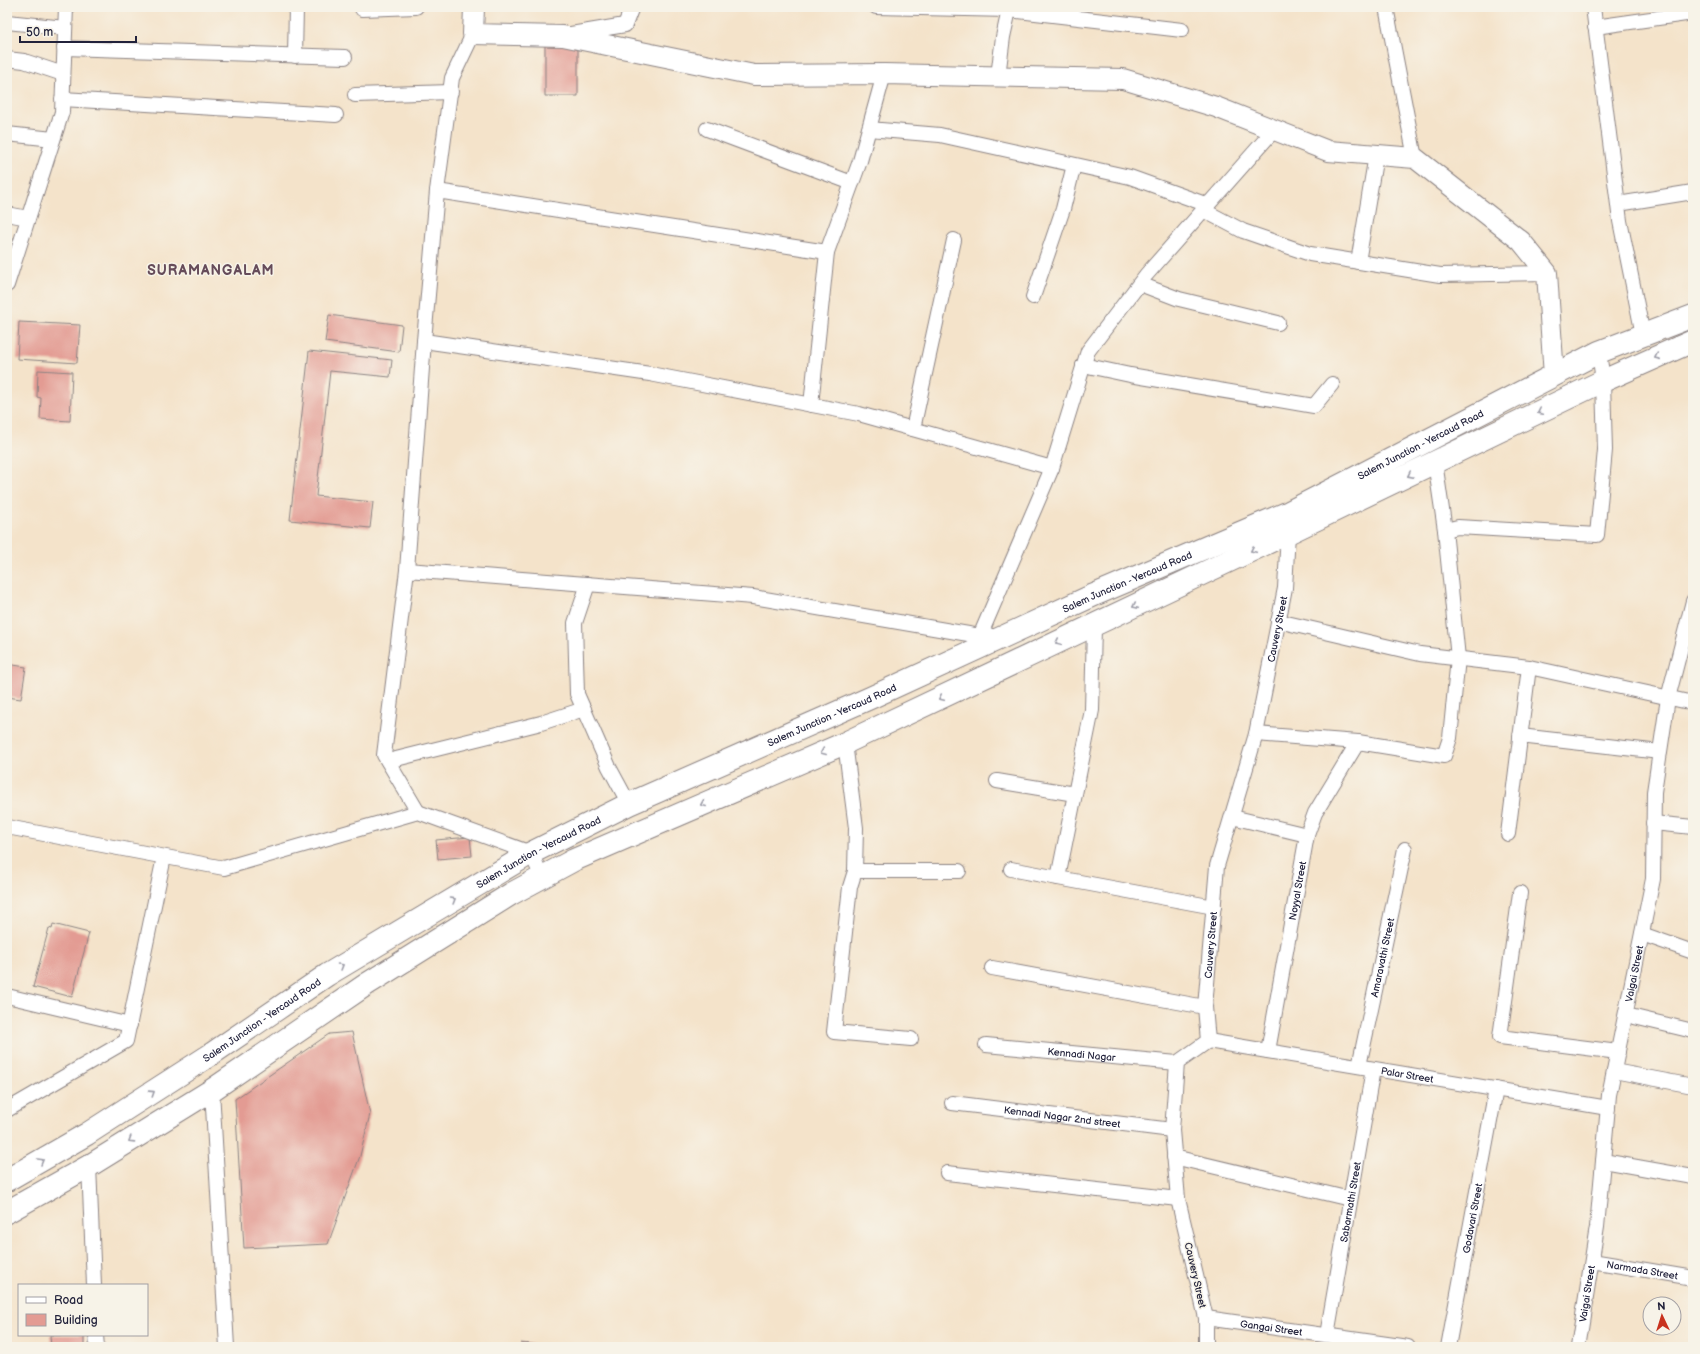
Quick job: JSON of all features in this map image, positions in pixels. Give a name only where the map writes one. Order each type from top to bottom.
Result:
[{"type":"main road","name":"Salem Junction - Yercaud Road","points":[[7,1180],[87,1134],[204,1060],[327,974],[531,853],[629,804],[1011,635],[1094,595],[1289,512],[1599,352],[1693,316]]},
{"type":"main road","points":[[7,1212],[89,1166],[212,1090],[368,984],[511,894],[574,860],[844,742],[1017,662],[1288,534],[1603,381],[1693,341]]},
{"type":"main road","points":[[1011,635],[1017,662]]},
{"type":"street","points":[[7,285],[62,112],[66,7]]},
{"type":"street","points":[[295,56],[296,7]]},
{"type":"street","points":[[362,9],[416,7]]},
{"type":"street","points":[[418,812],[384,755],[406,570],[437,191],[452,78],[473,34],[474,7]]},
{"type":"street","points":[[563,36],[625,24],[632,7]]},
{"type":"street","points":[[876,7],[1009,10],[1182,30]]},
{"type":"street","points":[[1386,7],[1415,158]]},
{"type":"street","points":[[1593,7],[1620,221],[1643,335]]},
{"type":"street","points":[[998,76],[1003,37],[1009,10]]},
{"type":"street","points":[[1596,28],[1693,12]]},
{"type":"street","points":[[7,22],[65,28]]},
{"type":"street","points":[[473,34],[563,36],[754,74],[884,74],[1123,79],[1216,107],[1328,151],[1415,158],[1521,241],[1547,273],[1554,376]]},
{"type":"street","points":[[64,48],[345,57]]},
{"type":"street","points":[[7,59],[24,61],[63,74]]},
{"type":"street","points":[[811,405],[827,252],[852,183],[884,74]]},
{"type":"street","points":[[355,95],[451,92]]},
{"type":"street","points":[[62,99],[336,115]]},
{"type":"street","points":[[707,129],[852,183]]},
{"type":"street","points":[[869,129],[940,135],[1130,177],[1206,207],[1244,231],[1310,254],[1440,275],[1547,273]]},
{"type":"street","points":[[980,636],[1052,468],[1088,351],[1140,284],[1274,130]]},
{"type":"street","points":[[7,134],[53,139]]},
{"type":"street","points":[[1358,262],[1376,155]]},
{"type":"street","points":[[1033,297],[1063,209],[1074,165]]},
{"type":"street","points":[[437,191],[827,252]]},
{"type":"street","points":[[1618,204],[1693,192]]},
{"type":"street","points":[[7,214],[28,218]]},
{"type":"street","points":[[913,429],[954,240]]},
{"type":"street","points":[[1140,284],[1179,299],[1278,323]]},
{"type":"street","points":[[424,341],[650,374],[859,414],[1052,468]]},
{"type":"street","points":[[1445,530],[1458,527],[1597,535],[1605,450],[1603,381],[1599,352]]},
{"type":"street","points":[[1083,365],[1130,375],[1314,406],[1332,384]]},
{"type":"street","points":[[1256,734],[1358,742],[1444,756],[1450,738],[1458,658],[1445,530],[1436,462]]},
{"type":"street","name":"Cauvery Street","points":[[1208,1041],[1205,1007],[1217,866],[1256,734],[1285,588],[1288,534]]},
{"type":"street","points":[[406,570],[753,597],[980,636],[1011,635]]},
{"type":"street","points":[[588,584],[575,623],[577,694],[609,767],[629,804]]},
{"type":"street","name":"Vaigai Street","points":[[1578,1347],[1597,1227],[1608,1108],[1652,879],[1654,792],[1668,698],[1693,601]]},
{"type":"street","points":[[1278,621],[1420,654],[1529,668],[1693,703]]},
{"type":"street","points":[[1058,878],[1092,710],[1094,626]]},
{"type":"street","points":[[1508,834],[1529,668]]},
{"type":"street","points":[[388,761],[541,723],[584,710]]},
{"type":"street","points":[[1520,736],[1660,752]]},
{"type":"street","points":[[844,742],[856,828],[855,871],[850,887],[834,1032],[911,1039]]},
{"type":"street","name":"Noyyal Street","points":[[1268,1051],[1307,835],[1315,812],[1358,742]]},
{"type":"street","points":[[997,781],[1075,794]]},
{"type":"street","points":[[7,827],[224,868],[418,812],[531,853],[542,877]]},
{"type":"street","points":[[1232,817],[1307,835]]},
{"type":"street","points":[[1653,823],[1693,827]]},
{"type":"street","name":"Amaravathi Street","points":[[1366,1068],[1405,849]]},
{"type":"street","points":[[7,1110],[126,1041],[164,857]]},
{"type":"street","points":[[1011,869],[1214,907]]},
{"type":"street","points":[[855,871],[959,871]]},
{"type":"street","points":[[1520,893],[1500,1037],[1618,1052]]},
{"type":"street","points":[[1642,934],[1693,952]]},
{"type":"street","points":[[992,968],[1205,1007]]},
{"type":"street","points":[[7,996],[130,1025]]},
{"type":"street","points":[[1626,1015],[1693,1031]]},
{"type":"street","points":[[1177,1063],[1208,1041]]},
{"type":"street","name":"Palar Street","points":[[1208,1041],[1608,1108]]},
{"type":"street","name":"Kennadi Nagar","points":[[986,1045],[1177,1063]]},
{"type":"street","name":"Cauvery Street","points":[[1177,1063],[1172,1130],[1178,1198],[1206,1318],[1206,1347]]},
{"type":"street","name":"Sabarmathi Street","points":[[1327,1335],[1350,1198],[1366,1068]]},
{"type":"street","points":[[1614,1071],[1693,1086]]},
{"type":"street","name":"Godavari Street","points":[[1448,1347],[1496,1089]]},
{"type":"street","points":[[212,1090],[227,1347]]},
{"type":"street","name":"Kennadi Nagar 2nd street","points":[[952,1104],[1172,1130]]},
{"type":"street","points":[[1174,1157],[1350,1198]]},
{"type":"street","points":[[1603,1161],[1693,1177]]},
{"type":"street","points":[[89,1166],[94,1284]]},
{"type":"street","points":[[947,1173],[1178,1198]]},
{"type":"street","name":"Narmada Street","points":[[1592,1261],[1693,1278]]},
{"type":"street","name":"Gangai Street","points":[[1206,1318],[1408,1347]]},
{"type":"street","points":[[96,1336],[97,1347]]},
{"type":"building","points":[[545,43],[578,43],[578,96],[545,96]]},
{"type":"building","points":[[329,315],[402,325],[399,352],[325,342]]},
{"type":"building","points":[[19,322],[80,325],[77,363],[17,359]]},
{"type":"building","points":[[309,351],[392,360],[390,377],[330,371],[316,496],[373,502],[370,528],[290,520]]},
{"type":"building","points":[[38,370],[72,372],[70,421],[40,419],[41,398],[37,397]]},
{"type":"building","points":[[7,664],[26,667],[21,699],[7,697]]},
{"type":"building","points":[[470,837],[472,856],[438,859],[436,840]]},
{"type":"building","points":[[53,924],[89,933],[72,997],[33,987],[49,928],[52,929]]},
{"type":"building","points":[[352,1032],[370,1114],[360,1156],[328,1244],[244,1248],[235,1099],[329,1034]]},
{"type":"building","points":[[50,1336],[84,1336],[84,1347],[51,1347]]},
{"type":"building","points":[[521,1343],[540,1345],[540,1347],[520,1347]]},
{"type":"district","name":"SURAMANGALAM","points":[[211,270]]}]
